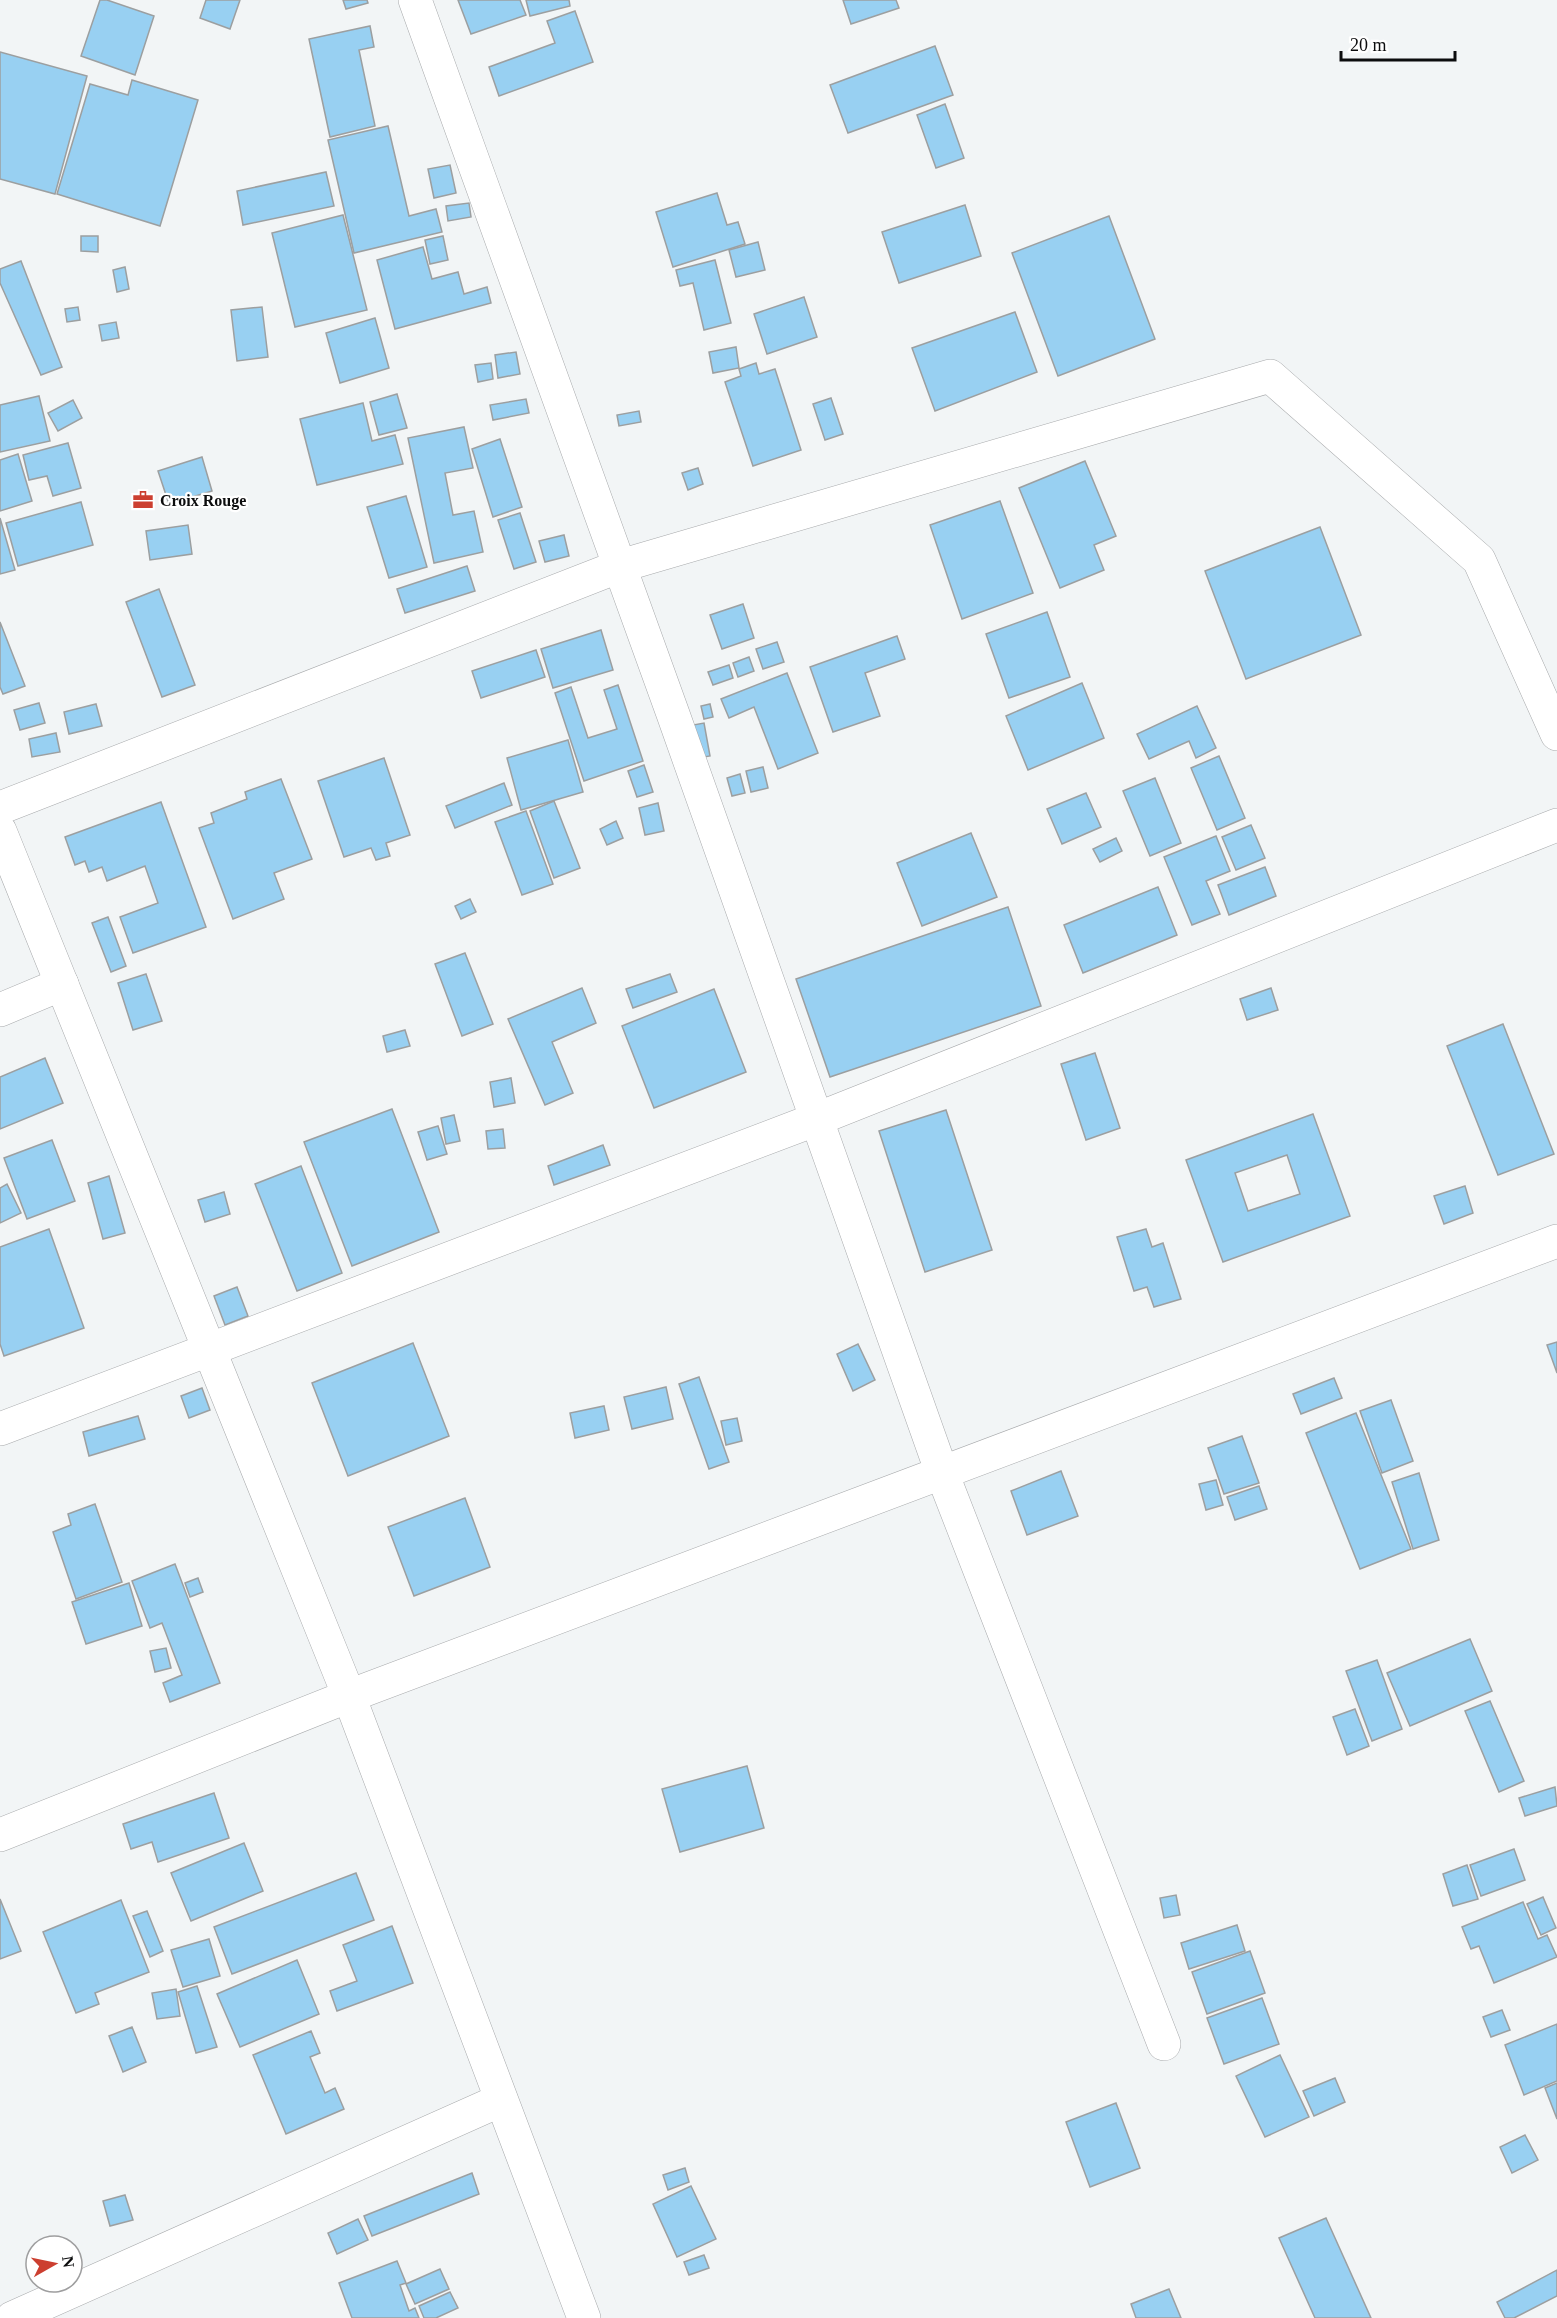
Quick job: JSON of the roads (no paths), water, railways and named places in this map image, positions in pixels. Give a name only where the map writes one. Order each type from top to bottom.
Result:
[{"type":"street","points":[[415,0],[620,566],[942,1473],[1164,2044]]},
{"type":"street","points":[[0,808],[620,566],[1270,376],[1479,560],[1557,734]]},
{"type":"street","points":[[0,1429],[817,1119],[1557,825]]},
{"type":"street","points":[[0,831],[349,1696],[584,2318]]},
{"type":"street","points":[[0,1010],[62,984]]},
{"type":"street","points":[[0,1835],[349,1696],[1557,1242]]},
{"type":"street","points":[[12,2318],[501,2100]]},
{"type":"place","name":"Croix Rouge","points":[[143,500]]}]
